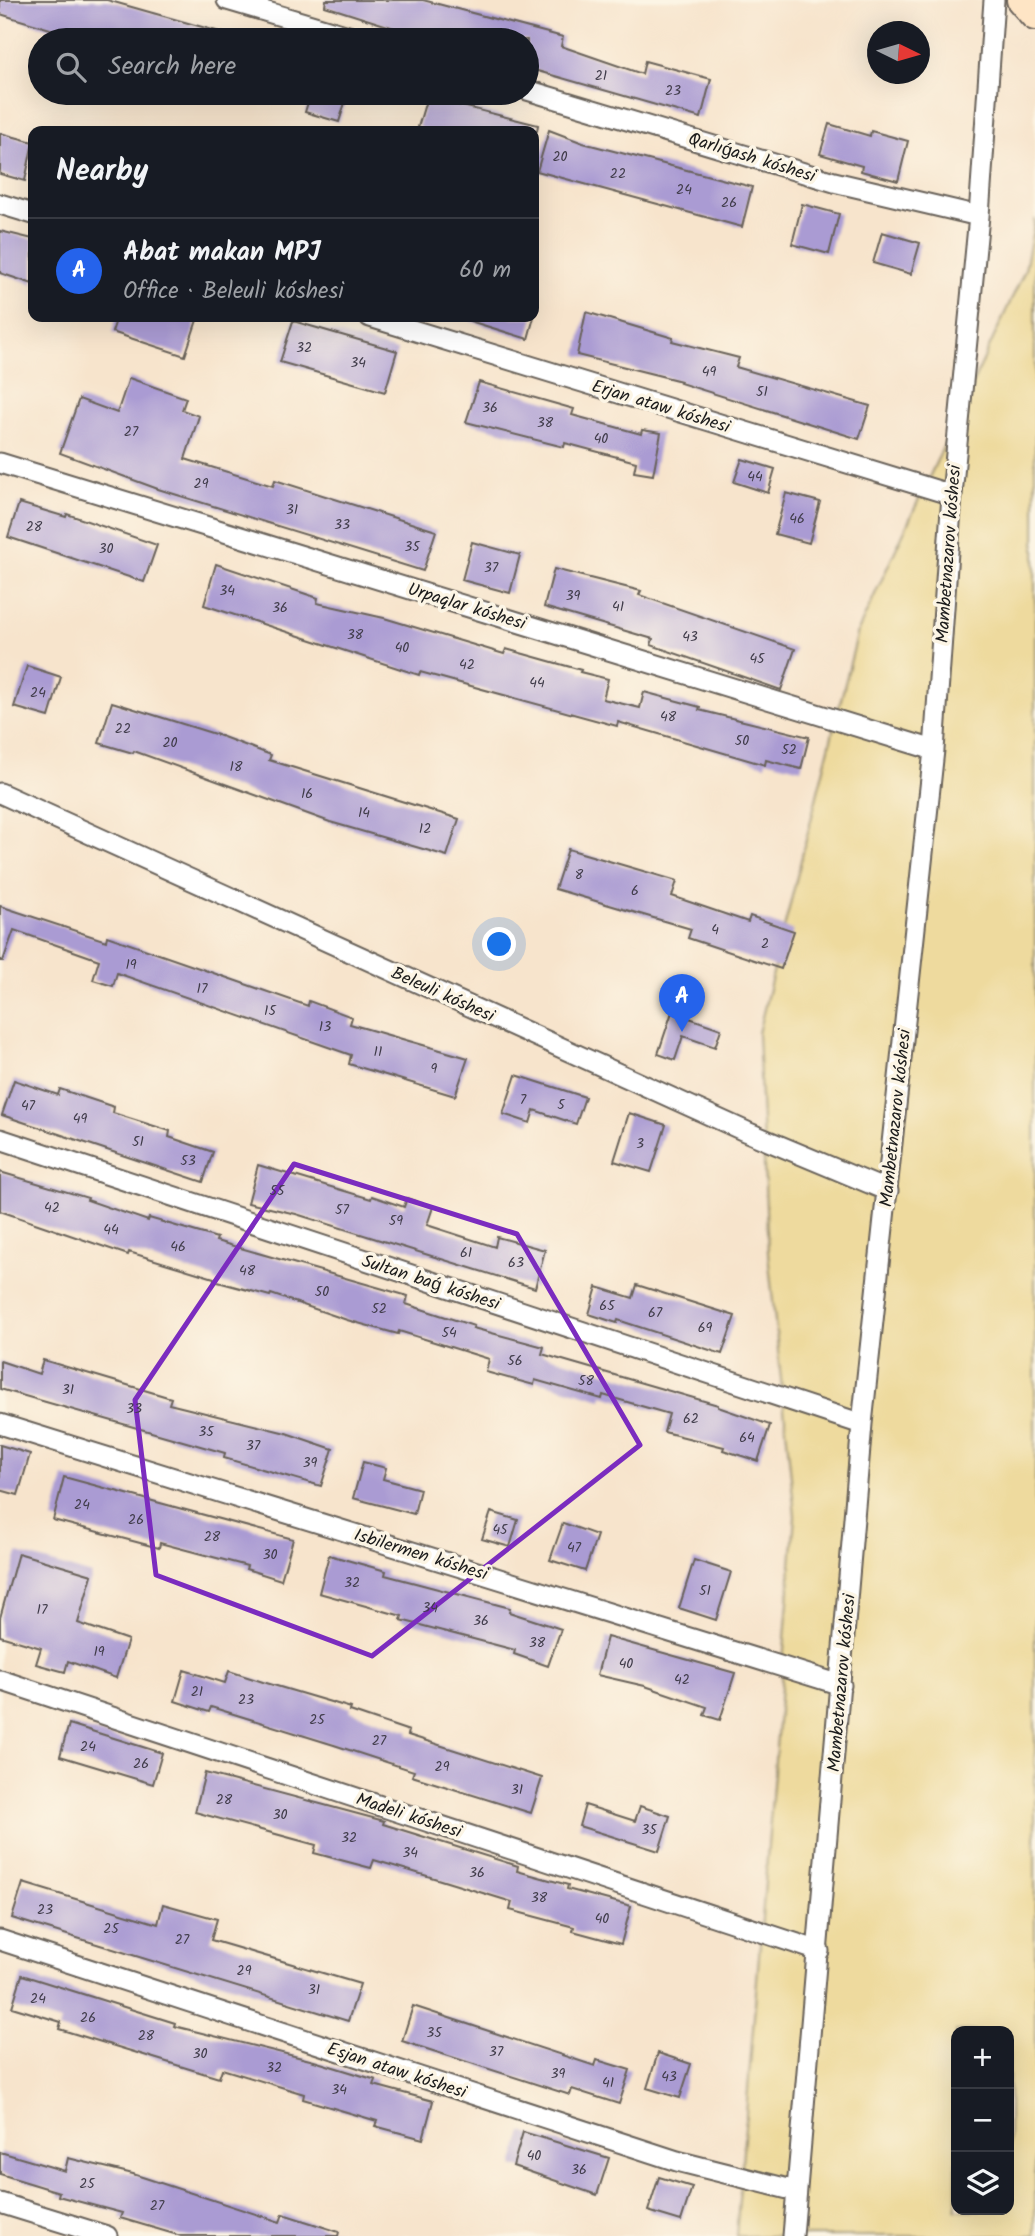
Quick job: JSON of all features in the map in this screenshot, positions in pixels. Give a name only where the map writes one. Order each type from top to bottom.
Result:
[{"type":"street","points":[[227,0],[322,28]]},
{"type":"street","name":"Mambetnazarov kóshesi","points":[[793,2236],[862,1424],[934,750],[952,495],[979,216],[994,0]]},
{"type":"street","points":[[1021,0],[1035,16]]},
{"type":"street","name":"Qarlıǵash kóshesi","points":[[539,94],[834,182],[979,216]]},
{"type":"street","points":[[0,204],[28,212]]},
{"type":"street","name":"Erjan ataw kóshesi","points":[[386,322],[952,495]]},
{"type":"street","name":"Urpaqlar kóshesi","points":[[0,463],[934,750]]},
{"type":"street","name":"Beleuli kóshesi","points":[[0,793],[747,1132],[888,1191]]},
{"type":"street","name":"Sultan baǵ kóshesi","points":[[0,1139],[862,1424]]},
{"type":"street","name":"Isbilermen kóshesi","points":[[0,1424],[841,1685]]},
{"type":"street","name":"Madeli kóshesi","points":[[0,1680],[819,1951]]},
{"type":"street","name":"Esjan ataw kóshesi","points":[[0,1940],[677,2161],[796,2191]]},
{"type":"street","points":[[0,2203],[107,2236]]},
{"type":"highlighted area","points":[[294,1164],[517,1234],[640,1445],[372,1656],[156,1575],[135,1400]]},
{"type":"sand","points":[[1035,219],[1035,2236],[736,2236],[795,1516],[768,1253],[758,1033],[858,631],[1025,270]]},
{"type":"building","points":[[0,0],[107,0],[206,28],[47,28],[0,14]]},
{"type":"building","points":[[326,0],[423,0],[529,28],[394,28],[325,6]]},
{"type":"building","points":[[539,31],[563,37],[561,46],[642,74],[645,61],[711,79],[701,118],[539,71]]},
{"type":"building","points":[[307,105],[344,105],[339,122],[305,112]]},
{"type":"building","points":[[425,105],[459,105],[538,125],[538,126],[418,126]]},
{"type":"building","points":[[829,124],[870,136],[871,131],[908,141],[898,181],[861,171],[862,166],[820,154]]},
{"type":"building","points":[[549,130],[583,143],[752,187],[742,227],[539,172]]},
{"type":"building","points":[[0,133],[28,141],[25,181],[0,174]]},
{"type":"building","points":[[802,204],[839,214],[829,254],[792,244]]},
{"type":"building","points":[[0,231],[28,238],[28,282],[0,273]]},
{"type":"building","points":[[882,232],[920,243],[911,274],[873,263]]},
{"type":"building","points":[[586,312],[673,338],[672,341],[739,358],[736,367],[870,406],[859,439],[680,383],[681,381],[577,355]]},
{"type":"building","points":[[115,322],[196,322],[185,356],[112,332]]},
{"type":"building","points":[[293,322],[397,351],[385,392],[280,362]]},
{"type":"building","points":[[473,322],[533,322],[528,339]]},
{"type":"building","points":[[129,378],[186,398],[182,410],[199,416],[185,459],[273,486],[275,480],[436,531],[423,571],[158,489],[60,453],[79,399],[117,413]]},
{"type":"building","points":[[479,382],[574,409],[572,415],[641,434],[642,430],[661,433],[653,475],[634,472],[636,462],[565,443],[564,447],[466,422]]},
{"type":"building","points":[[742,459],[775,469],[768,493],[734,482]]},
{"type":"building","points":[[786,493],[820,502],[809,543],[775,534]]},
{"type":"building","points":[[19,503],[66,517],[67,514],[157,545],[144,582],[8,537]]},
{"type":"building","points":[[472,542],[520,555],[510,593],[462,580]]},
{"type":"building","points":[[216,564],[318,598],[317,603],[384,618],[504,654],[506,649],[608,679],[603,699],[640,708],[644,692],[700,707],[699,710],[809,737],[801,769],[766,760],[765,765],[618,722],[617,726],[420,672],[419,675],[204,605]]},
{"type":"building","points":[[554,569],[641,591],[639,595],[795,649],[781,690],[651,645],[653,639],[544,607]]},
{"type":"building","points":[[27,666],[61,677],[49,717],[14,707]]},
{"type":"building","points":[[112,702],[218,735],[271,755],[269,760],[459,819],[447,856],[330,822],[134,751],[133,753],[99,743]]},
{"type":"building","points":[[568,849],[677,881],[672,896],[748,922],[750,916],[794,931],[781,969],[688,938],[691,929],[555,889]]},
{"type":"building","points":[[0,906],[106,941],[107,936],[308,1006],[309,1001],[352,1017],[350,1024],[468,1058],[455,1096],[349,1064],[351,1055],[117,973],[113,986],[93,980],[99,960],[14,930],[3,961],[0,961]]},
{"type":"building","points":[[672,1012],[721,1029],[715,1047],[683,1036],[675,1060],[658,1054]]},
{"type":"building","points":[[516,1075],[585,1097],[576,1124],[534,1110],[530,1123],[503,1114]]},
{"type":"building","points":[[14,1080],[58,1095],[60,1089],[114,1107],[113,1113],[170,1131],[169,1137],[213,1152],[203,1182],[2,1115]]},
{"type":"building","points":[[629,1113],[666,1125],[651,1172],[614,1161]]},
{"type":"building","points":[[258,1165],[404,1207],[407,1198],[433,1207],[427,1225],[495,1247],[497,1237],[545,1250],[535,1288],[296,1214],[248,1203]]},
{"type":"building","points":[[0,1172],[88,1198],[87,1200],[148,1221],[149,1218],[217,1238],[216,1241],[408,1296],[406,1304],[474,1326],[473,1328],[544,1347],[542,1354],[718,1405],[770,1425],[758,1461],[723,1450],[724,1447],[664,1432],[669,1414],[603,1395],[602,1399],[535,1380],[534,1385],[486,1372],[489,1359],[399,1331],[398,1334],[347,1320],[271,1294],[270,1296],[214,1281],[214,1278],[129,1252],[128,1255],[0,1211]]},
{"type":"building","points":[[637,1285],[735,1316],[722,1354],[618,1320],[617,1323],[589,1314],[597,1287],[633,1298]]},
{"type":"building","points":[[43,1360],[171,1398],[169,1404],[286,1433],[333,1449],[321,1486],[224,1458],[225,1453],[0,1389],[0,1361],[39,1374]]},
{"type":"building","points":[[0,1445],[30,1454],[18,1495],[0,1490]]},
{"type":"building","points":[[363,1462],[386,1468],[383,1479],[420,1489],[414,1514],[353,1498]]},
{"type":"building","points":[[64,1477],[293,1539],[281,1580],[246,1569],[247,1566],[160,1543],[159,1548],[53,1520]]},
{"type":"building","points":[[491,1512],[518,1520],[510,1547],[482,1539]]},
{"type":"building","points":[[563,1523],[597,1535],[585,1571],[550,1560]]},
{"type":"building","points":[[18,1553],[92,1575],[78,1623],[128,1640],[116,1678],[68,1661],[65,1672],[36,1664],[41,1648],[0,1636],[0,1618]]},
{"type":"building","points":[[329,1555],[386,1571],[385,1575],[510,1608],[509,1612],[561,1629],[548,1666],[514,1654],[515,1650],[401,1620],[402,1616],[319,1593]]},
{"type":"building","points":[[694,1560],[731,1572],[716,1620],[679,1608]]},
{"type":"building","points":[[607,1637],[735,1673],[720,1720],[704,1715],[707,1707],[645,1686],[597,1675]]},
{"type":"building","points":[[184,1670],[225,1683],[229,1671],[351,1708],[350,1711],[409,1731],[408,1735],[542,1778],[531,1813],[412,1776],[414,1771],[334,1745],[211,1707],[209,1712],[175,1701]]},
{"type":"building","points":[[69,1724],[162,1753],[153,1784],[60,1756]]},
{"type":"building","points":[[205,1773],[384,1821],[383,1824],[518,1866],[517,1871],[568,1885],[567,1889],[631,1906],[621,1944],[573,1931],[574,1927],[510,1910],[512,1902],[374,1860],[371,1868],[314,1853],[316,1845],[195,1812]]},
{"type":"building","points":[[585,1805],[635,1821],[640,1806],[670,1816],[659,1851],[579,1826]]},
{"type":"building","points":[[23,1883],[158,1924],[163,1904],[217,1919],[211,1940],[360,1984],[348,2021],[12,1918]]},
{"type":"building","points":[[22,1975],[175,2023],[174,2026],[314,2061],[376,2080],[374,2085],[433,2101],[423,2139],[375,2126],[377,2121],[303,2099],[304,2094],[222,2069],[219,2078],[59,2029],[61,2022],[12,2007]]},
{"type":"building","points":[[413,2006],[595,2066],[597,2060],[630,2070],[619,2104],[572,2089],[570,2095],[402,2041]]},
{"type":"building","points":[[658,2053],[691,2064],[680,2098],[647,2088]]},
{"type":"building","points":[[523,2132],[609,2158],[597,2195],[513,2166]]},
{"type":"building","points":[[0,2152],[65,2171],[68,2158],[133,2174],[280,2222],[283,2214],[339,2232],[338,2236],[181,2236],[120,2218],[122,2213],[58,2196],[59,2192],[0,2174]]},
{"type":"building","points":[[659,2177],[692,2187],[681,2221],[648,2211]]},
{"type":"place","name":"Abat makan MPJ","points":[[682,1032]]}]
